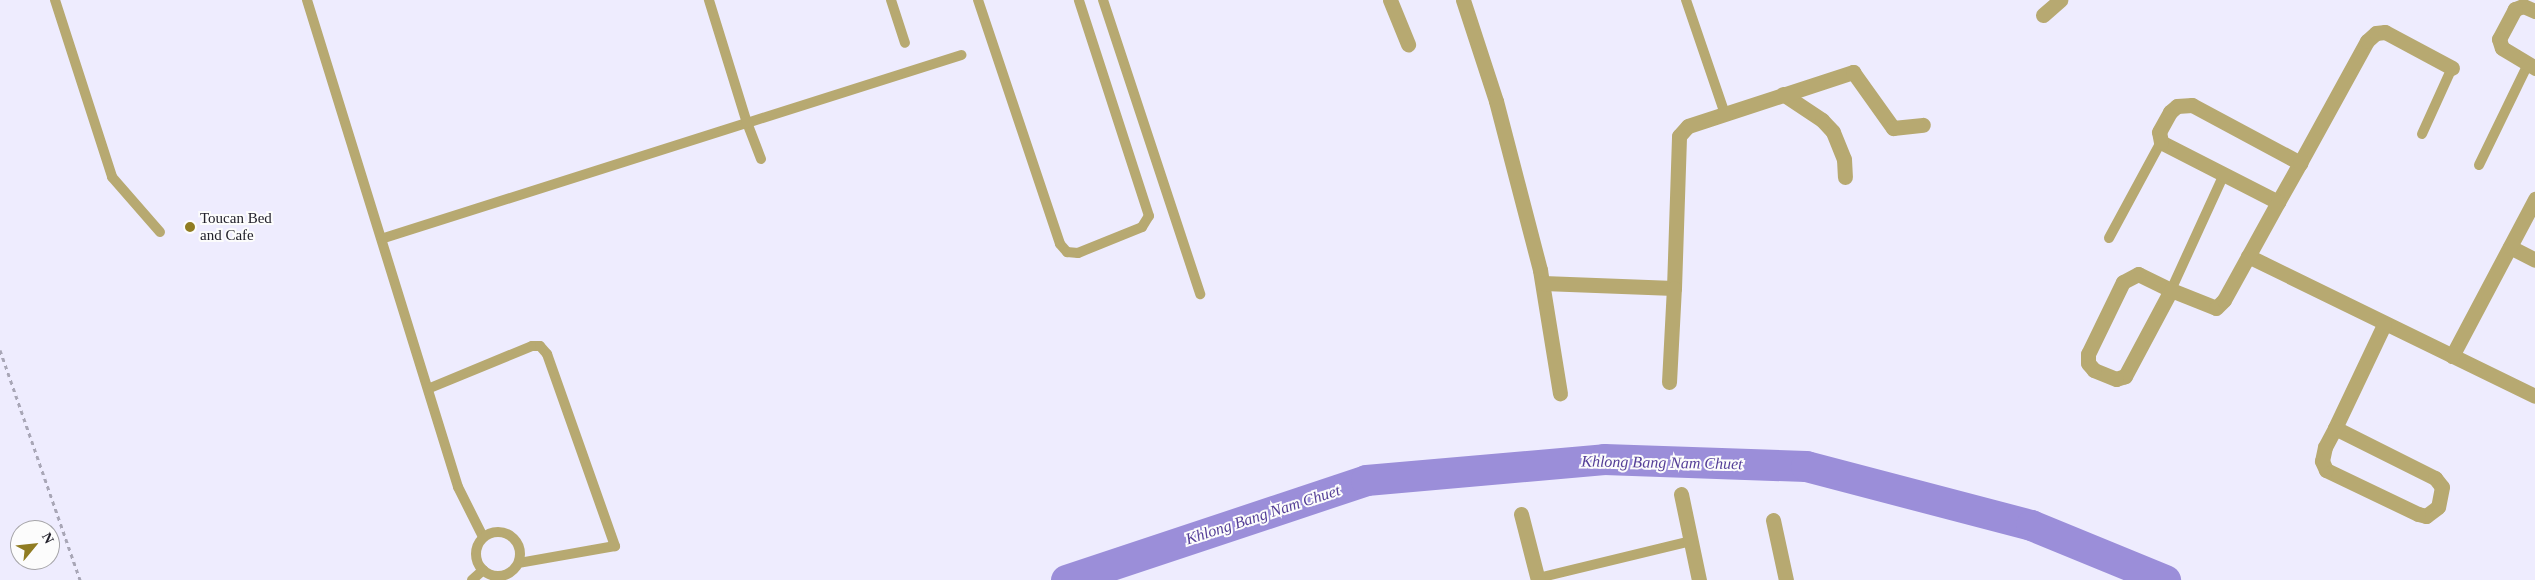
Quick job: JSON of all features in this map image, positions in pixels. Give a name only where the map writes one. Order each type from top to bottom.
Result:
[{"type":"street","points":[[1390,0],[1408,44]]},
{"type":"street","points":[[1463,0],[1496,101],[1543,283],[1560,394]]},
{"type":"street","points":[[2042,15],[2060,0]]},
{"type":"street","points":[[2531,66],[2502,48],[2499,38],[2517,5],[2535,11]]},
{"type":"street","points":[[2171,290],[2125,376],[2116,379],[2094,370],[2088,363],[2088,354],[2123,282],[2138,274],[2216,308],[2248,256],[2367,41],[2376,33],[2385,32],[2452,68]]},
{"type":"street","points":[[1669,382],[1679,136],[1688,126],[1853,72],[1893,128],[1923,125]]},
{"type":"street","points":[[1783,94],[1822,120],[1833,132],[1844,158],[1845,177]]},
{"type":"street","points":[[2278,202],[2161,142],[2159,132],[2170,112],[2177,106],[2192,105],[2300,163]]},
{"type":"street","points":[[2452,356],[2534,205]]},
{"type":"street","points":[[2510,247],[2535,260]]},
{"type":"street","points":[[2248,256],[2384,325],[2535,396]]},
{"type":"street","points":[[1543,283],[1674,288]]},
{"type":"street","points":[[2335,428],[2435,478],[2442,487],[2438,507],[2426,516],[2418,514],[2326,470],[2322,461],[2325,447],[2384,325]]},
{"type":"street","points":[[1681,494],[1699,580]]},
{"type":"street","points":[[1521,514],[1538,579]]},
{"type":"street","points":[[1773,520],[1786,580]]},
{"type":"lane","points":[[55,0],[112,177],[160,232]]},
{"type":"lane","points":[[307,0],[384,238],[458,487],[483,537]]},
{"type":"lane","points":[[709,0],[760,160]]},
{"type":"lane","points":[[891,0],[905,43]]},
{"type":"lane","points":[[978,0],[1060,244],[1067,252],[1078,253],[1142,227],[1149,216],[1079,0]]},
{"type":"lane","points":[[1103,0],[1200,294]]},
{"type":"lane","points":[[1686,0],[1725,114]]},
{"type":"lane","points":[[384,238],[962,55]]},
{"type":"lane","points":[[2479,165],[2531,66]]},
{"type":"lane","points":[[2422,134],[2452,68]]},
{"type":"lane","points":[[2109,238],[2161,142]]},
{"type":"lane","points":[[2171,290],[2224,174]]},
{"type":"lane","points":[[430,388],[532,346],[540,346],[547,354],[615,546],[519,563],[509,573],[496,578],[483,570],[476,550],[483,537],[502,531],[514,538],[520,549],[519,563]]},
{"type":"lane","points":[[1538,579],[1691,542]]},
{"type":"lane","points":[[472,580],[483,570]]},
{"type":"path","points":[[0,350],[80,580]]},
{"type":"waterway","name":"Khlong Bang Nam Chuet","points":[[1066,580],[1366,480],[1604,459],[1806,466],[2031,525],[2165,580]]},
{"type":"place","name":"Toucan Bed and Cafe","points":[[190,227]]}]
